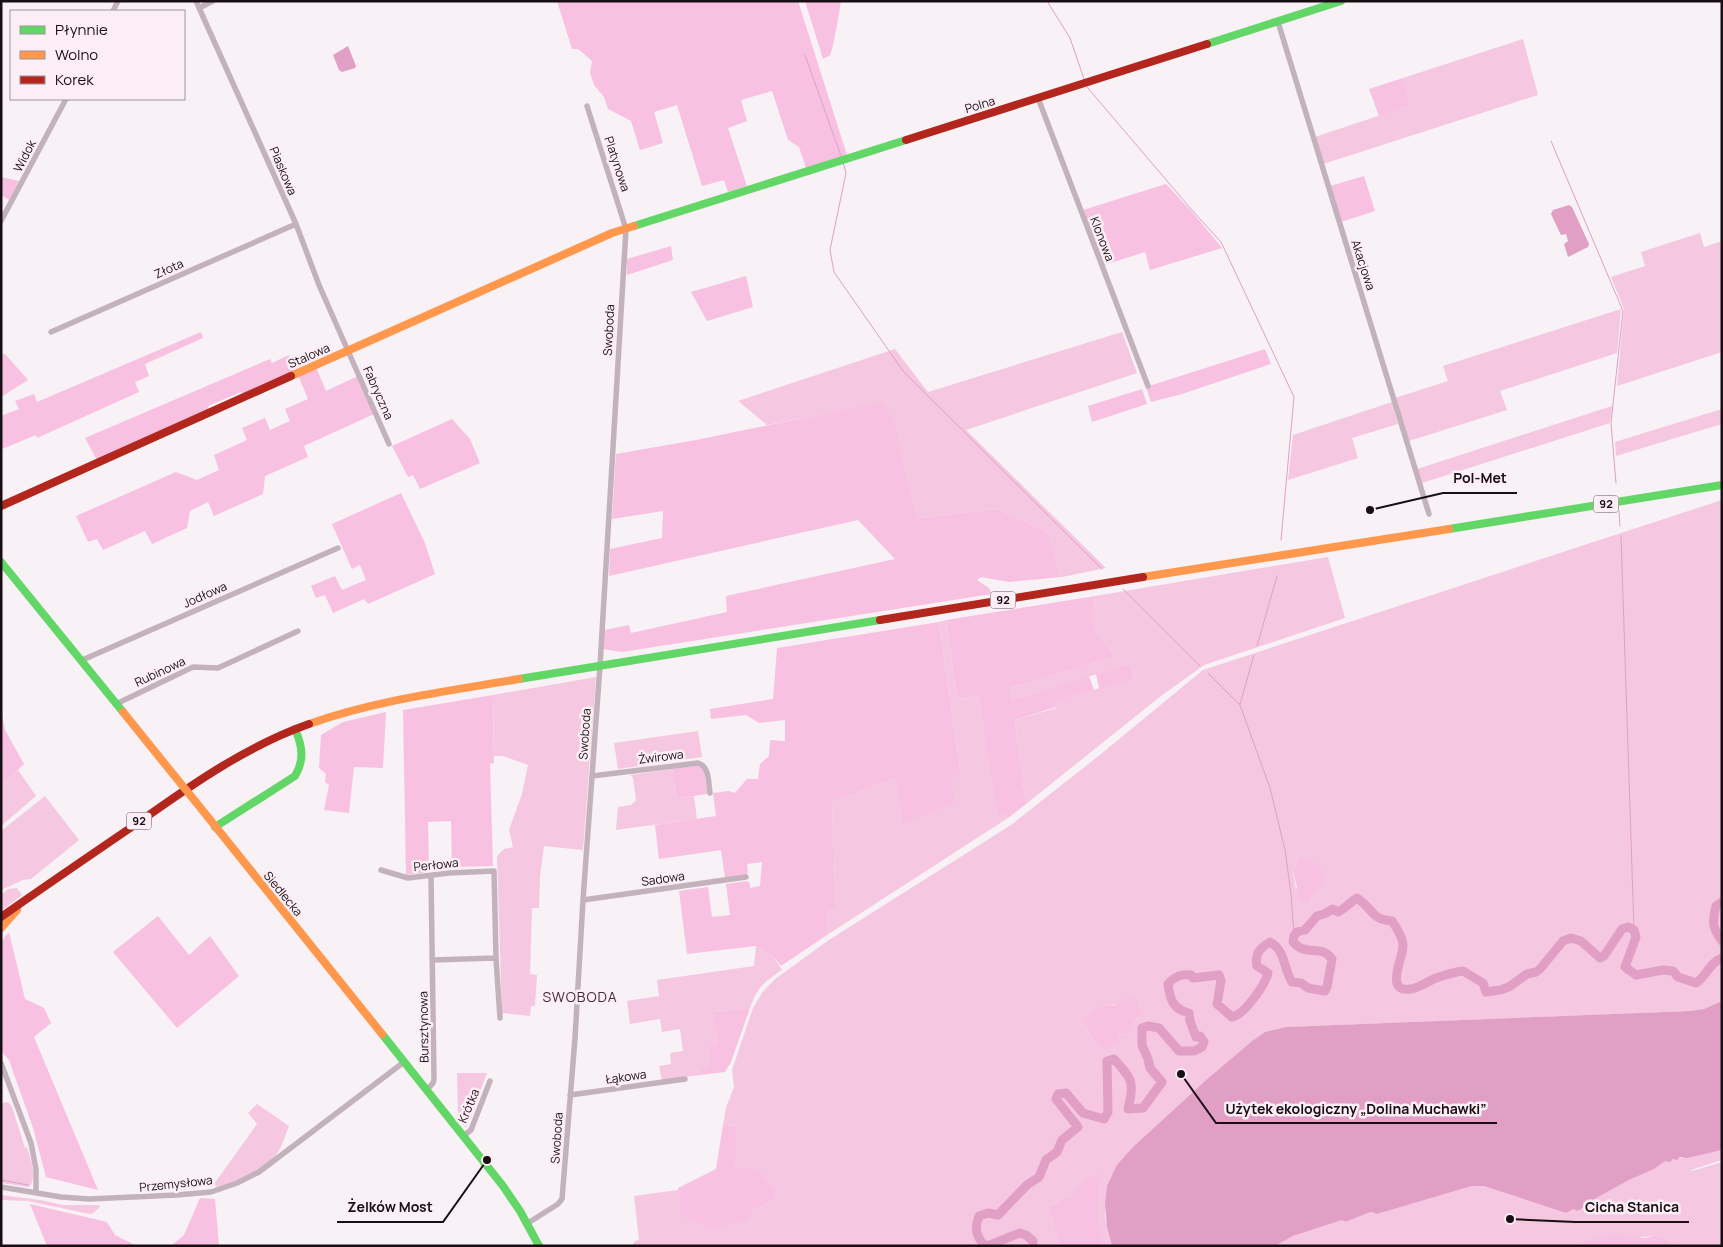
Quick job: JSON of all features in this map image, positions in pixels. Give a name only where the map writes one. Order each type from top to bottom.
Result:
[{"type":"main road","name":"Polna","points":[[626,228],[1341,1]]},
{"type":"main road","name":"Stalowa","points":[[1,506],[348,350],[626,228]]},
{"type":"main road","name":"92","points":[[1,917],[202,779],[255,747],[295,729],[393,700],[1338,546],[1722,486]]},
{"type":"main road","name":"Siedlecka","points":[[1,562],[464,1136],[503,1186],[528,1224],[539,1246]]},
{"type":"main road","points":[[215,827],[294,776],[300,768],[302,759],[300,741],[295,729]]},
{"type":"main road","name":"92","points":[[1,928],[22,904]]},
{"type":"street","name":"Piaskowa","points":[[196,1],[296,224],[319,285],[348,350]]},
{"type":"street","points":[[199,8],[213,1]]},
{"type":"street","name":"Akacjowa","points":[[1278,22],[1429,514]]},
{"type":"street","name":"Klonowa","points":[[1038,98],[1148,386]]},
{"type":"street","name":"Widok","points":[[1,221],[65,100]]},
{"type":"street","name":"Platynowa","points":[[588,106],[626,228]]},
{"type":"street","name":"Złota","points":[[51,332],[296,224]]},
{"type":"street","name":"Swoboda","points":[[528,1224],[562,1199],[575,1038],[600,666],[626,228]]},
{"type":"street","name":"Fabryczna","points":[[348,350],[389,444]]},
{"type":"street","name":"Jodłowa","points":[[80,661],[338,548]]},
{"type":"street","name":"Rubinowa","points":[[116,704],[193,667],[218,668],[298,631]]},
{"type":"street","name":"Żwirowa","points":[[592,776],[698,763],[704,766],[706,770],[710,793]]},
{"type":"street","name":"Perłowa","points":[[381,870],[408,878],[448,873],[494,871],[496,958]]},
{"type":"street","name":"Bursztynowa","points":[[426,1090],[433,1084],[434,1080],[430,876]]},
{"type":"street","name":"Sadowa","points":[[583,900],[746,877]]},
{"type":"street","points":[[432,960],[496,958],[500,1018]]},
{"type":"street","name":"Przemysłowa","points":[[1,1187],[72,1198],[108,1199],[211,1192],[228,1187],[259,1172],[404,1062]]},
{"type":"street","points":[[1,1063],[31,1144],[36,1169],[36,1193]]},
{"type":"street","name":"Łąkowa","points":[[570,1095],[685,1079]]},
{"type":"street","name":"Krótka","points":[[464,1136],[471,1130],[490,1081]]},
{"type":"shaded area","points":[[557,1],[798,1],[847,155],[806,168],[799,147],[788,140],[772,91],[741,100],[747,121],[728,128],[747,186],[728,192],[724,180],[702,186],[677,105],[654,112],[663,143],[640,150],[631,121],[608,109],[604,97],[594,85],[590,73],[592,62],[590,59],[578,49],[572,49]]},
{"type":"shaded area","points":[[805,1],[841,1],[831,52],[829,56],[823,59]]},
{"type":"shaded area","points":[[1523,39],[1538,95],[1323,164],[1315,137],[1411,105],[1403,78]]},
{"type":"shaded area","points":[[348,46],[356,66],[342,72],[339,70],[333,55]]},
{"type":"shaded area","points":[[1403,78],[1411,105],[1379,116],[1369,89]]},
{"type":"shaded area","points":[[1364,176],[1375,211],[1341,222],[1330,186]]},
{"type":"shaded area","points":[[1,177],[19,181],[9,200],[1,195]]},
{"type":"shaded area","points":[[1166,184],[1222,248],[1150,270],[1145,252],[1104,265],[1083,210]]},
{"type":"shaded area","points":[[1569,205],[1572,207],[1589,244],[1588,247],[1568,257],[1564,244],[1568,241],[1566,234],[1561,235],[1551,214],[1553,210]]},
{"type":"shaded area","points":[[1700,233],[1704,247],[1722,241],[1722,352],[1617,386],[1624,309],[1611,277],[1645,266],[1641,252]]},
{"type":"shaded area","points":[[671,246],[673,260],[627,275],[627,259]]},
{"type":"shaded area","points":[[746,276],[753,307],[707,321],[691,292]]},
{"type":"shaded area","points":[[1621,309],[1617,353],[1500,391],[1507,410],[1409,441],[1395,398],[1448,381],[1443,366]]},
{"type":"shaded area","points":[[201,332],[203,338],[145,364],[149,376],[135,382],[139,392],[37,438],[36,435],[2,449],[1,416],[19,409],[15,401],[34,394],[37,402]]},
{"type":"shaded area","points":[[1122,332],[1137,373],[966,430],[1106,568],[1062,577],[1047,531],[996,509],[918,518],[882,403],[767,425],[738,401],[895,349],[928,392]]},
{"type":"shaded area","points":[[1265,349],[1271,364],[1182,394],[1151,402],[1146,387]]},
{"type":"shaded area","points":[[5,354],[28,380],[1,397],[1,355]]},
{"type":"shaded area","points":[[289,355],[295,371],[243,395],[241,392],[208,406],[209,410],[97,460],[85,438],[270,359],[272,363]]},
{"type":"shaded area","points":[[316,367],[326,391],[358,376],[374,414],[304,446],[308,457],[265,476],[263,494],[214,516],[208,502],[190,511],[187,528],[152,544],[145,531],[103,550],[97,539],[88,542],[76,516],[176,472],[197,480],[219,470],[214,455],[247,440],[242,428],[265,418],[270,430],[290,421],[285,409],[308,399],[298,375]]},
{"type":"shaded area","points":[[1142,389],[1147,404],[1092,422],[1088,406]]},
{"type":"shaded area","points":[[882,402],[895,424],[906,477],[918,518],[996,509],[1047,531],[1062,577],[1009,582],[981,577],[977,580],[989,588],[992,594],[622,652],[603,649],[604,630],[629,625],[631,633],[727,612],[726,596],[895,559],[858,520],[609,576],[610,549],[662,538],[663,511],[612,519],[616,454],[696,440]]},
{"type":"shaded area","points":[[1392,402],[1398,424],[1352,438],[1358,458],[1288,480],[1293,435]]},
{"type":"shaded area","points":[[1612,406],[1610,423],[1422,483],[1417,469]]},
{"type":"shaded area","points":[[1722,409],[1722,424],[1616,456],[1615,442]]},
{"type":"shaded area","points":[[452,419],[470,439],[480,463],[420,489],[413,475],[408,477],[392,446]]},
{"type":"shaded area","points":[[401,493],[425,543],[435,574],[368,604],[364,599],[333,613],[325,595],[316,598],[311,586],[335,576],[342,590],[366,580],[360,565],[352,569],[332,524]]},
{"type":"shaded area","points":[[1722,500],[1722,1001],[1704,1009],[1690,1011],[1286,1027],[1265,1032],[1205,1081],[1134,1146],[1107,1186],[1105,1216],[1112,1246],[1098,1246],[1072,1195],[1048,1207],[1059,1246],[632,1246],[635,1241],[639,1240],[634,1196],[678,1190],[679,1214],[752,1211],[772,1200],[733,1169],[738,1126],[723,1125],[726,1108],[734,1087],[732,1070],[753,1008],[762,993],[775,979],[829,940],[1011,825],[1203,670]],"holes":[[[1298,859],[1307,862],[1296,890],[1293,871]],[[1112,1005],[1143,1010],[1135,1022],[1131,1036],[1121,1033],[1118,1037],[1094,1041],[1081,1019]]]},
{"type":"shaded area","points":[[1328,557],[1345,618],[1204,665],[1161,696],[1026,804],[1015,720],[1056,708],[1055,702],[1135,677],[1130,664],[1012,700],[1010,688],[1114,657],[1095,630],[1093,616],[1095,596]]},
{"type":"shaded area","points":[[1095,596],[1093,616],[1095,630],[1114,657],[1010,688],[1012,700],[1089,676],[1094,690],[1055,702],[1056,707],[1015,720],[1026,804],[1008,818],[1006,812],[997,816],[978,696],[957,699],[946,620]]},
{"type":"shaded area","points":[[946,620],[957,699],[978,696],[997,815],[1006,811],[1008,818],[827,935],[827,911],[836,909],[832,802],[896,778],[951,778],[961,776],[939,622]]},
{"type":"shaded area","points":[[939,622],[961,776],[951,779],[955,802],[903,824],[896,778],[832,802],[836,909],[827,911],[827,935],[781,966],[774,957],[756,946],[687,954],[679,891],[708,887],[712,917],[730,915],[726,884],[747,881],[750,883],[750,888],[760,886],[762,862],[747,864],[748,872],[746,875],[725,878],[721,850],[659,859],[655,825],[716,816],[713,793],[729,791],[735,793],[747,779],[758,779],[760,764],[769,756],[770,740],[785,741],[785,720],[759,723],[746,715],[711,719],[710,709],[773,699],[777,648]]},
{"type":"shaded area","points":[[1130,664],[1135,678],[1099,689],[1096,674]]},
{"type":"shaded area","points":[[596,677],[583,850],[544,846],[539,908],[532,908],[530,974],[537,975],[535,1006],[531,1006],[530,1016],[502,1013],[497,856],[504,849],[513,847],[509,830],[522,794],[528,765],[503,756],[494,756],[493,695]]},
{"type":"shaded area","points":[[493,695],[494,763],[490,764],[493,866],[452,867],[451,821],[428,822],[429,872],[406,875],[403,710]]},
{"type":"shaded area","points":[[1,710],[5,730],[24,764],[1,786]]},
{"type":"shaded area","points":[[386,712],[383,768],[354,767],[349,813],[324,810],[329,785],[325,782],[326,774],[319,768],[321,735],[343,722]]},
{"type":"shaded area","points":[[698,731],[702,757],[618,769],[614,743]]},
{"type":"shaded area","points":[[701,765],[704,768],[707,794],[679,798],[676,795],[672,769]]},
{"type":"shaded area","points":[[672,769],[676,795],[679,798],[694,796],[697,819],[616,830],[618,807],[631,805],[636,800],[633,778],[630,775]]},
{"type":"shaded area","points":[[18,770],[36,796],[1,826],[1,786]]},
{"type":"shaded area","points":[[45,796],[79,840],[31,879],[23,880],[1,890],[1,831]]},
{"type":"shaded area","points":[[1304,857],[1307,862],[1316,863],[1323,871],[1324,876],[1323,887],[1312,894],[1309,902],[1300,900],[1293,871],[1298,859]]},
{"type":"shaded area","points":[[17,888],[22,895],[1,911],[1,895],[8,889]]},
{"type":"shaded area","points":[[158,916],[189,955],[210,936],[239,976],[177,1028],[113,952]]},
{"type":"shaded area","points":[[9,932],[25,999],[44,1008],[51,1023],[34,1037],[98,1190],[46,1177],[33,1128],[9,1060],[1,1051],[1,942]]},
{"type":"shaded area","points":[[756,946],[774,957],[782,970],[762,986],[750,1008],[712,1012],[717,1045],[710,1066],[699,1068],[700,1075],[662,1080],[659,1066],[671,1064],[670,1053],[683,1051],[680,1029],[662,1032],[660,1019],[630,1024],[627,1001],[659,996],[657,980],[754,966]]},
{"type":"shaded area","points":[[1130,998],[1136,1000],[1140,1009],[1144,1009],[1135,1022],[1131,1036],[1121,1033],[1118,1037],[1121,1042],[1104,1050],[1094,1041],[1081,1019],[1100,1007],[1118,1005],[1121,1000]]},
{"type":"shaded area","points":[[1722,1001],[1722,1150],[1687,1158],[1680,1157],[1670,1162],[1665,1161],[1654,1169],[1629,1180],[1589,1202],[1580,1210],[1576,1211],[1574,1209],[1566,1213],[1484,1186],[1472,1186],[1377,1214],[1371,1212],[1345,1222],[1342,1220],[1293,1236],[1275,1246],[1112,1246],[1107,1227],[1105,1204],[1107,1186],[1117,1165],[1134,1146],[1205,1081],[1265,1032],[1286,1027],[1690,1011],[1704,1009]]},
{"type":"shaded area","points":[[750,1008],[731,1062],[725,1072],[700,1075],[699,1068],[710,1066],[709,1046],[717,1045],[712,1012]]},
{"type":"shaded area","points":[[457,1073],[487,1073],[466,1128],[458,1118]]},
{"type":"shaded area","points":[[8,1102],[12,1107],[31,1162],[33,1178],[29,1187],[1,1183],[1,1103]]},
{"type":"shaded area","points":[[257,1104],[289,1126],[280,1148],[270,1161],[256,1171],[241,1179],[217,1187],[214,1184],[257,1124],[248,1113]]},
{"type":"shaded area","points":[[723,1125],[738,1126],[734,1168],[758,1170],[776,1191],[772,1200],[752,1211],[746,1221],[711,1228],[679,1214],[678,1188],[716,1169]]},
{"type":"shaded area","points":[[1722,1150],[1722,1160],[1691,1170],[1722,1162],[1722,1246],[1676,1246],[1659,1235],[1598,1239],[1588,1241],[1579,1246],[1275,1246],[1293,1236],[1342,1220],[1345,1222],[1371,1212],[1377,1214],[1472,1186],[1484,1186],[1566,1213],[1574,1209],[1576,1211],[1665,1161]]},
{"type":"shaded area","points":[[1100,1174],[1097,1214],[1102,1246],[1059,1246],[1048,1207],[1072,1195],[1088,1177]]},
{"type":"shaded area","points":[[1,1195],[63,1205],[99,1205],[100,1207],[92,1214],[28,1201],[1,1200]]},
{"type":"shaded area","points":[[200,1198],[215,1199],[219,1246],[171,1246],[184,1235]]},
{"type":"shaded area","points":[[30,1204],[107,1222],[115,1235],[137,1246],[47,1246]]},
{"type":"shaded area","points":[[1611,1234],[1645,1238],[1659,1235],[1676,1246],[1579,1246],[1589,1240]]},
{"type":"waterway","points":[[1047,1],[1070,38],[1084,79]]},
{"type":"waterway","points":[[805,55],[841,156]]},
{"type":"waterway","points":[[1087,87],[1221,242],[1294,397],[1281,540]]},
{"type":"waterway","points":[[1551,141],[1623,311],[1611,423],[1616,483]]},
{"type":"waterway","points":[[843,162],[846,173],[830,250],[834,272],[903,371],[1102,569]]},
{"type":"waterway","points":[[1619,511],[1620,526]]},
{"type":"waterway","points":[[1621,536],[1634,930]]},
{"type":"waterway","points":[[1257,646],[1277,576]]},
{"type":"waterway","points":[[1123,589],[1200,666]]},
{"type":"waterway","points":[[1240,704],[1254,655]]},
{"type":"waterway","points":[[1208,673],[1240,705],[1270,788],[1285,850],[1294,936]]},
{"type":"waterway","points":[[985,1246],[977,1232],[979,1216],[988,1213],[998,1215],[1027,1185],[1039,1177],[1046,1160],[1057,1152],[1062,1140],[1078,1127],[1056,1099],[1058,1094],[1066,1093],[1083,1113],[1104,1119],[1108,1112],[1107,1061],[1114,1059],[1125,1071],[1130,1081],[1131,1093],[1128,1109],[1143,1108],[1162,1082],[1150,1068],[1142,1045],[1142,1028],[1148,1026],[1159,1028],[1179,1051],[1194,1051],[1202,1047],[1204,1042],[1200,1036],[1196,1037],[1189,1013],[1179,1009],[1171,999],[1168,984],[1171,981],[1178,976],[1184,975],[1191,975],[1193,978],[1219,975],[1221,981],[1217,1004],[1232,1017],[1248,1005],[1266,978],[1268,973],[1257,966],[1256,958],[1261,949],[1270,942],[1282,955],[1292,982],[1301,983],[1308,988],[1325,991],[1332,959],[1323,952],[1298,947],[1293,942],[1294,936],[1297,932],[1305,930],[1317,916],[1333,909],[1338,912],[1357,898],[1376,916],[1392,921],[1399,932],[1403,945],[1396,980],[1398,986],[1403,989],[1411,989],[1436,978],[1463,971],[1483,983],[1486,992],[1500,990],[1509,987],[1527,974],[1540,969],[1563,941],[1571,938],[1581,941],[1600,958],[1604,956],[1622,929],[1628,927],[1634,930],[1636,937],[1625,967],[1636,975],[1663,970],[1673,971],[1678,977],[1696,983],[1717,960],[1722,958]]},
{"type":"waterway","points":[[1722,902],[1716,906],[1714,916],[1716,932],[1722,941]]},
{"type":"waterway","points":[[1,1180],[28,1185]]},
{"type":"waterway","points":[[987,1246],[1020,1233],[1033,1241],[1033,1246]]},
{"type":"traffic: fast","points":[[1207,44],[1341,1]]},
{"type":"traffic: fast","points":[[634,226],[906,140]]},
{"type":"traffic: fast","points":[[1449,529],[1722,485]]},
{"type":"traffic: fast","points":[[1,562],[123,712]]},
{"type":"traffic: fast","points":[[519,679],[880,620]]},
{"type":"traffic: fast","points":[[215,827],[295,776],[301,758],[295,729]]},
{"type":"traffic: fast","points":[[382,1034],[503,1186],[520,1211],[539,1246]]},
{"type":"traffic: slow","points":[[291,376],[612,233],[634,226]]},
{"type":"traffic: slow","points":[[1143,577],[1449,529]]},
{"type":"traffic: slow","points":[[309,724],[387,702],[519,679]]},
{"type":"traffic: slow","points":[[123,712],[173,774]]},
{"type":"traffic: slow","points":[[173,774],[195,801]]},
{"type":"traffic: slow","points":[[195,801],[382,1034]]},
{"type":"traffic: slow","points":[[1,928],[17,910]]},
{"type":"traffic: jam","points":[[906,140],[1207,44]]},
{"type":"traffic: jam","points":[[1,506],[291,376]]},
{"type":"traffic: jam","points":[[880,620],[1143,577]]},
{"type":"traffic: jam","points":[[1,917],[222,766],[265,743],[309,724]]},
{"type":"place","name":"Pol-Met","points":[[1370,510]]},
{"type":"place","name":"Użytek ekologiczny „Dolina Muchawki”","points":[[1181,1074]]},
{"type":"place","name":"Żelków Most","points":[[487,1160]]},
{"type":"place","name":"Cicha Stanica","points":[[1510,1219]]},
{"type":"district","name":"SWOBODA","points":[[580,997]]}]
